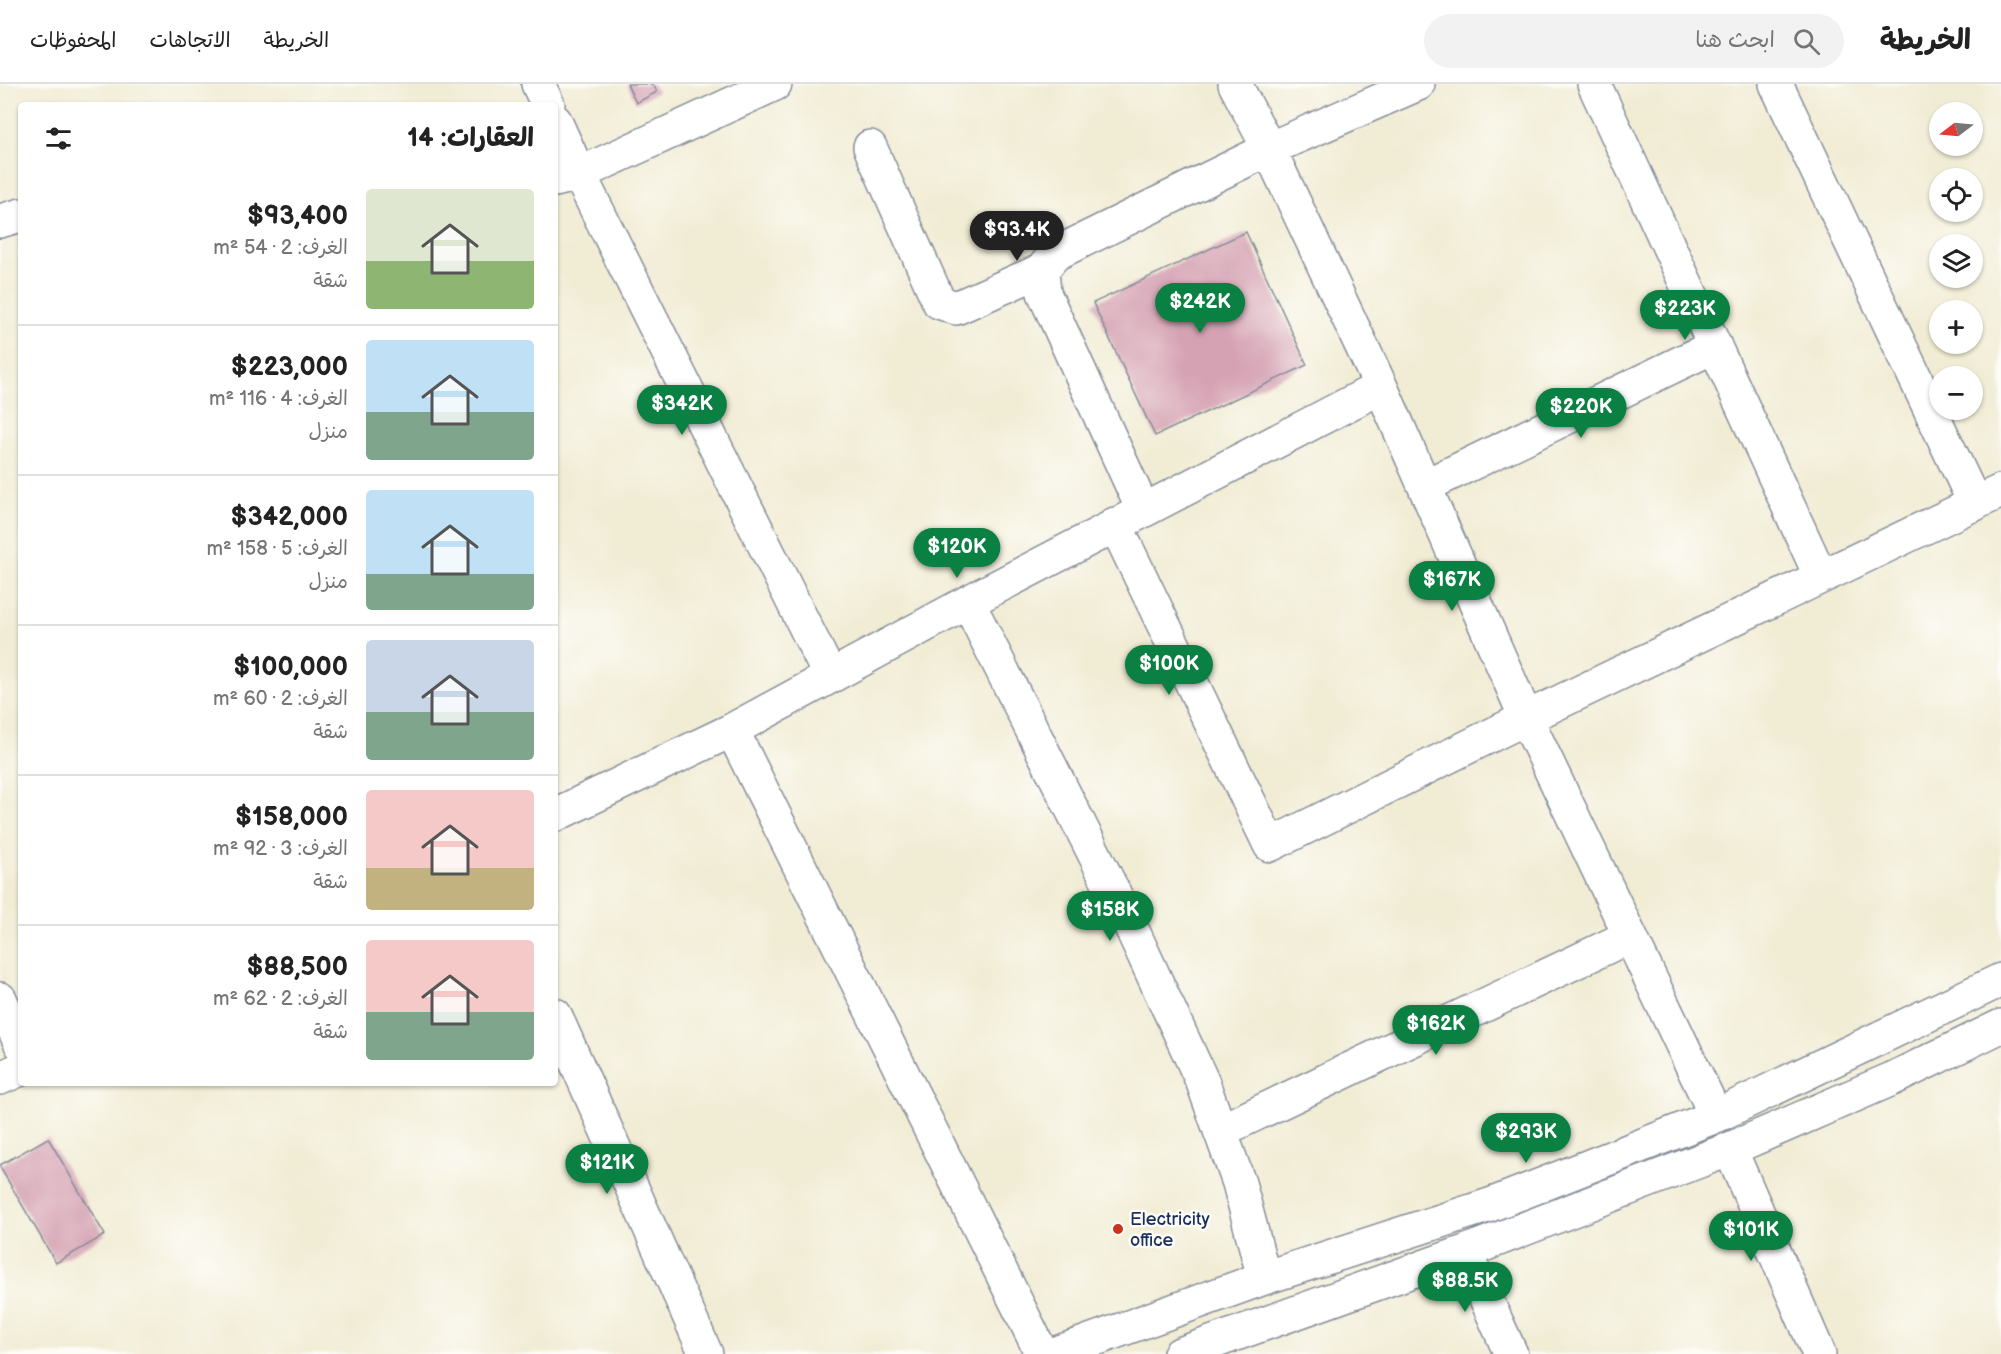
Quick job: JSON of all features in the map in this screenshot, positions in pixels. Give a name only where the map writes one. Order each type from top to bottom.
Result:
[{"type":"street","points":[[538,84],[547,102]]},
{"type":"street","points":[[567,177],[775,84]]},
{"type":"street","points":[[1235,84],[1269,149],[1381,387],[1526,718],[1716,1116]]},
{"type":"street","points":[[870,147],[939,302],[956,308],[1041,270],[1055,254],[1269,149],[1418,84]]},
{"type":"street","points":[[1594,84],[1821,577]]},
{"type":"street","points":[[1041,270],[1044,292],[1129,517],[1270,845],[1526,718],[1988,497],[1776,84]]},
{"type":"street","points":[[558,135],[567,177],[830,676]]},
{"type":"street","points":[[0,221],[18,216]]},
{"type":"street","points":[[1425,486],[1715,346]]},
{"type":"street","points":[[558,814],[732,730],[968,602],[1381,387]]},
{"type":"street","points":[[968,602],[1131,927],[1203,1083],[1239,1183],[1264,1278]]},
{"type":"street","points":[[732,730],[1042,1354]]},
{"type":"street","points":[[1220,1131],[1630,936]]},
{"type":"street","points":[[1054,1354],[1264,1278],[1490,1205],[1716,1116],[2001,980]]},
{"type":"street","points":[[0,999],[18,1038]]},
{"type":"street","points":[[558,1022],[706,1354]]},
{"type":"street","points":[[1180,1354],[1215,1348],[1730,1149],[1892,1079],[2001,1026]]},
{"type":"street","points":[[0,1078],[18,1069]]},
{"type":"street","points":[[1730,1149],[1819,1354]]},
{"type":"street","points":[[1465,1252],[1511,1354]]},
{"type":"street","points":[[1196,1303],[1215,1348]]},
{"type":"building","points":[[627,84],[653,84],[657,92],[636,103]]},
{"type":"building","points":[[1246,232],[1307,365],[1155,436],[1093,303]]},
{"type":"building","points":[[48,1138],[105,1235],[56,1263],[0,1167]]},
{"type":"place","name":"Electricity office","points":[[1118,1229]]}]
